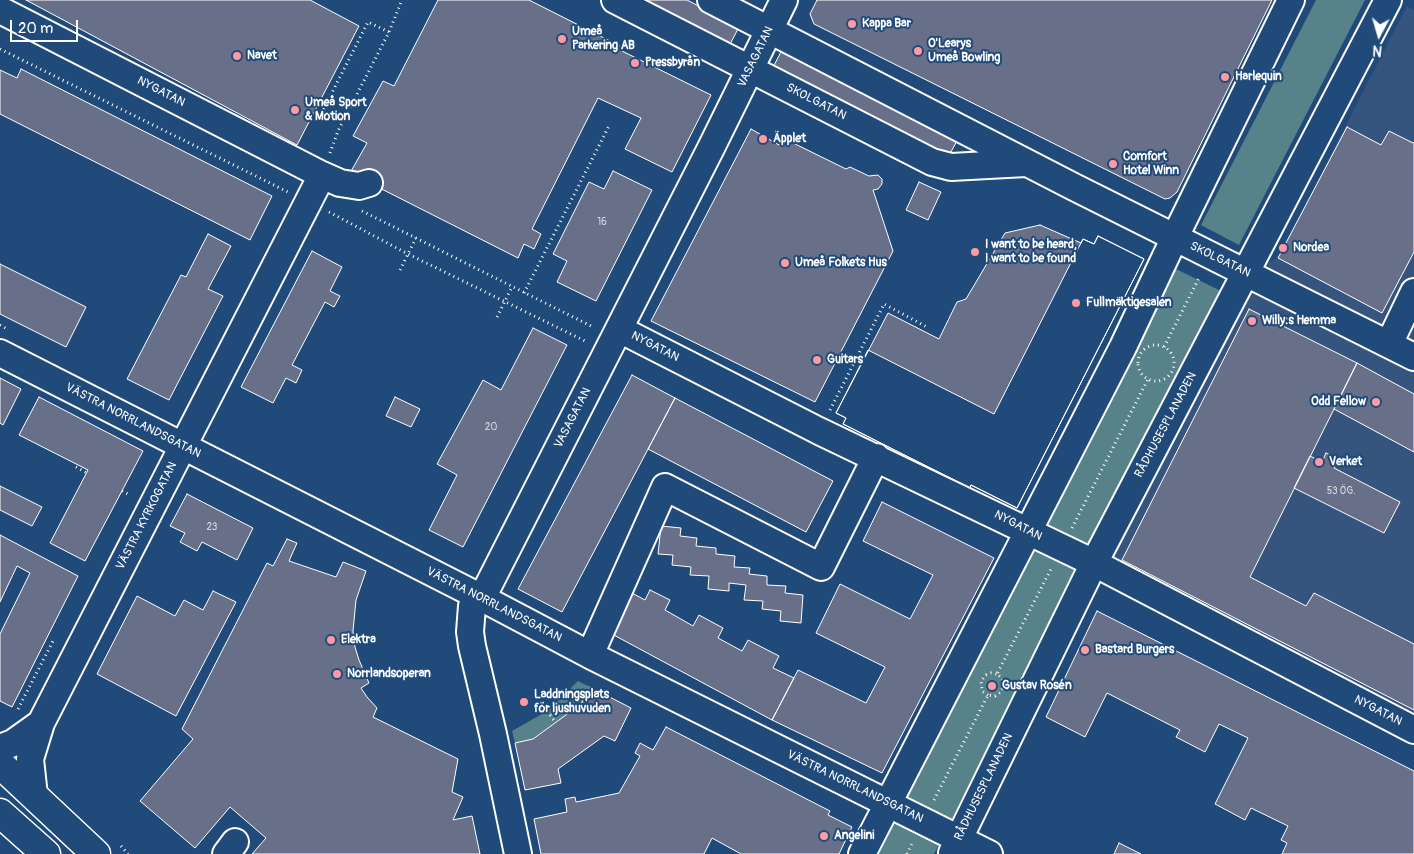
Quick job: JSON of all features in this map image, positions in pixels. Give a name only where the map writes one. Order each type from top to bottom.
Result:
[{"type":"main road","points":[[0,764],[96,854]]},
{"type":"main road","points":[[0,813],[46,854]]},
{"type":"street","name":"SKOLGATAN","points":[[616,0],[932,162],[951,167],[1027,163]]},
{"type":"street","name":"SKOLGATAN","points":[[711,0],[1027,163],[1414,357]]},
{"type":"street","name":"VASAGATAN","points":[[518,854],[471,639],[470,620],[472,606],[482,598],[751,69],[784,0]]},
{"type":"street","points":[[862,854],[1124,346],[1175,237],[1292,0]]},
{"type":"street","name":"RÅDHUSESPLANADEN","points":[[955,846],[1094,563],[1388,0]]},
{"type":"street","name":"NYGATAN","points":[[0,10],[322,175],[340,183],[359,186],[369,183]]},
{"type":"street","name":"VÄSTRA KYRKOGATAN","points":[[34,796],[30,759],[41,722],[322,175]]},
{"type":"street","points":[[1389,344],[1414,292]]},
{"type":"street","name":"NYGATAN","points":[[613,339],[876,457],[1094,563],[1414,730]]},
{"type":"street","name":"VÄSTRA NORRLANDSGATAN","points":[[0,353],[482,598],[590,656],[924,821],[955,846],[989,854]]},
{"type":"street","points":[[590,656],[665,487],[821,567],[876,457]]},
{"type":"street","name":"VÄSTRA KYRKOGATAN","points":[[0,748],[13,743],[41,722]]},
{"type":"path","points":[[322,175],[338,131],[402,0]]},
{"type":"path","points":[[319,118],[368,22],[388,32]]},
{"type":"path","points":[[0,49],[504,302],[613,339]]},
{"type":"path","points":[[524,293],[610,124]]},
{"type":"path","name":"NYGATAN","points":[[358,208],[613,339]]},
{"type":"path","points":[[400,270],[416,238]]},
{"type":"path","points":[[1164,347],[1198,280]]},
{"type":"path","points":[[497,317],[512,287]]},
{"type":"path","points":[[819,431],[884,304],[927,327]]},
{"type":"path","points":[[1158,345],[1164,347],[1170,351],[1173,357],[1172,371],[1162,380],[1148,379],[1139,369],[1140,355],[1151,346],[1158,345]]},
{"type":"path","points":[[997,674],[1148,379]]},
{"type":"path","points":[[76,467],[87,473]]},
{"type":"path","points":[[122,491],[130,495]]},
{"type":"path","points":[[991,673],[997,674],[1002,678],[1004,685],[1001,692],[995,696],[988,695],[982,691],[981,681],[986,675],[991,673]]},
{"type":"path","points":[[907,854],[988,695]]},
{"type":"path","points":[[547,711],[556,723]]},
{"type":"shaded area","points":[[1407,6],[1414,10],[1414,730],[1094,563],[1246,273],[1278,258]]},
{"type":"green space","points":[[1316,0],[1365,0],[1239,245],[1201,225]]},
{"type":"green space","points":[[1176,269],[1221,291],[934,854],[879,854]]},
{"type":"green space","points":[[578,681],[590,687],[581,704],[533,739],[515,743],[512,731],[547,711]]},
{"type":"building","name":"Navet","points":[[26,0],[310,0],[359,26],[297,145]]},
{"type":"building","points":[[438,0],[529,0],[624,48],[622,51],[711,95],[672,172],[625,149],[641,118],[598,98],[532,229],[541,234],[534,249],[524,244],[518,258],[350,173],[367,143],[353,136],[383,81],[394,86]]},
{"type":"building","points":[[630,0],[687,0],[739,27],[727,50]]},
{"type":"building","points":[[817,0],[1272,0],[1177,192],[1170,198],[1165,199],[814,24],[810,14]]},
{"type":"building","points":[[782,50],[958,139],[946,161],[771,71]]},
{"type":"building","points":[[21,69],[272,196],[250,240],[0,114],[0,70],[17,78]]},
{"type":"building","points":[[1347,127],[1381,145],[1389,131],[1414,142],[1414,252],[1382,313],[1278,258]]},
{"type":"building","name":"Umeå Folkets Hus","points":[[751,129],[779,145],[783,138],[846,169],[850,167],[869,176],[878,175],[882,179],[882,184],[878,189],[873,190],[893,251],[815,402],[651,321]]},
{"type":"building","points":[[613,171],[652,190],[596,301],[557,282],[567,261],[553,254],[589,182],[604,189]]},
{"type":"building","points":[[919,182],[941,192],[928,220],[906,210]]},
{"type":"building","points":[[1040,225],[1081,243],[1083,239],[1094,244],[1098,236],[1144,259],[1017,508],[971,485],[970,488],[843,424],[846,418],[836,413],[888,313],[939,339],[957,302],[966,299],[1005,233]]},
{"type":"building","points":[[208,234],[231,246],[208,289],[223,296],[169,400],[127,379],[181,275],[186,277]]},
{"type":"building","points":[[1098,236],[1144,259],[1017,508],[971,485],[970,488],[843,424],[846,418],[836,413],[868,350],[994,414],[1083,239],[1094,244]]},
{"type":"building","points":[[312,251],[342,267],[330,291],[340,296],[334,307],[325,302],[292,365],[302,370],[296,383],[286,378],[273,403],[241,387]]},
{"type":"building","points":[[0,264],[86,307],[66,347],[0,314]]},
{"type":"building","points":[[1249,309],[1357,363],[1250,577],[1306,606],[1314,593],[1414,644],[1414,710],[1122,560]]},
{"type":"building","points":[[533,328],[567,345],[463,547],[429,530],[457,475],[437,464],[483,380],[501,390]]},
{"type":"building","name":"Odd Fellow","points":[[1357,363],[1414,394],[1414,452],[1334,409]]},
{"type":"building","points":[[632,375],[675,398],[562,612],[518,589]]},
{"type":"building","points":[[0,378],[21,389],[3,425],[0,423]]},
{"type":"building","points":[[39,397],[143,451],[85,561],[50,543],[88,470],[19,435]]},
{"type":"building","points":[[395,397],[420,409],[411,427],[386,416]]},
{"type":"building","points":[[675,398],[833,481],[806,532],[648,449]]},
{"type":"building","points":[[1326,453],[1338,459],[1334,468],[1400,502],[1384,533],[1294,488],[1310,456],[1322,462]]},
{"type":"building","points":[[0,486],[42,507],[32,526],[0,510]]},
{"type":"building","points":[[187,494],[253,528],[237,560],[202,542],[197,551],[180,542],[185,533],[170,526]]},
{"type":"building","points":[[882,502],[994,558],[882,773],[772,720],[798,670],[866,703],[885,667],[816,633],[840,584],[910,619],[933,575],[863,541]]},
{"type":"building","points":[[661,526],[681,528],[680,536],[697,538],[696,546],[716,548],[716,554],[735,556],[734,567],[750,568],[749,574],[767,576],[767,585],[786,586],[785,593],[803,595],[801,623],[780,621],[781,611],[762,609],[763,601],[744,600],[746,585],[729,583],[729,591],[708,589],[709,576],[690,575],[691,567],[672,565],[673,555],[658,554]]},
{"type":"building","points":[[0,535],[78,576],[12,707],[0,701],[0,634],[30,573],[17,566],[0,602]]},
{"type":"building","points":[[287,539],[297,543],[289,561],[336,577],[343,562],[366,571],[356,600],[353,631],[359,660],[369,683],[361,688],[377,708],[373,717],[458,759],[452,792],[463,797],[453,820],[472,816],[480,854],[252,854],[266,838],[230,807],[195,848],[140,801],[193,739],[182,729],[267,563],[273,566]]},
{"type":"building","points":[[650,590],[670,600],[665,610],[693,626],[699,615],[723,628],[718,638],[742,651],[748,640],[779,656],[773,668],[794,678],[772,720],[610,633],[632,593],[645,600]]},
{"type":"building","points":[[213,591],[236,602],[176,716],[97,674],[137,596],[175,616],[184,600],[203,610]]},
{"type":"building","points":[[1097,611],[1414,771],[1414,854],[1282,854],[1287,843],[1281,840],[1288,826],[1251,808],[1245,820],[1215,804],[1248,738],[1219,724],[1205,752],[1176,737],[1180,730],[1107,693],[1085,737],[1046,717]]},
{"type":"building","points":[[590,687],[631,708],[615,741],[604,736],[558,769],[561,783],[525,790],[515,743],[533,739],[581,704]]},
{"type":"building","points":[[666,727],[830,811],[828,815],[852,827],[839,854],[741,854],[712,838],[704,854],[541,854],[534,819],[567,812],[565,799],[575,797],[576,802],[619,793],[640,756],[635,753],[640,743],[653,750]]},
{"type":"building","points":[[1119,843],[1141,854],[1114,854]]},
{"type":"place","name":"Kappa Bar","points":[[852,24]]},
{"type":"place","name":"Umeå Parkering AB","points":[[562,39]]},
{"type":"place","name":"O'Learys Umeå Bowling","points":[[918,51]]},
{"type":"place","name":"Navet","points":[[237,56]]},
{"type":"place","name":"Pressbyrån","points":[[635,63]]},
{"type":"place","name":"Harlequin","points":[[1225,77]]},
{"type":"place","name":"Umeå Sport & Motion","points":[[295,110]]},
{"type":"place","name":"Äpplet","points":[[763,139]]},
{"type":"place","name":"Comfort Hotel Winn","points":[[1113,164]]},
{"type":"place","name":"Nordea","points":[[1283,248]]},
{"type":"place","name":"I want to be heard, I want to be found","points":[[975,252]]},
{"type":"place","name":"Umeå Folkets Hus","points":[[785,263]]},
{"type":"place","name":"Fullmäktigesalen","points":[[1076,303]]},
{"type":"place","name":"Willy:s Hemma","points":[[1252,321]]},
{"type":"place","name":"Guitars","points":[[817,360]]},
{"type":"place","name":"Odd Fellow","points":[[1376,402]]},
{"type":"place","name":"Verket","points":[[1319,462]]},
{"type":"place","name":"Elektra","points":[[331,640]]},
{"type":"place","name":"Bastard Burgers","points":[[1085,650]]},
{"type":"place","name":"Norrlandsoperan","points":[[337,674]]},
{"type":"place","name":"Gustav Rosén","points":[[992,686]]},
{"type":"place","name":"Laddningsplats för ljushuvuden","points":[[524,702]]},
{"type":"place","name":"Angelini","points":[[824,836]]}]
